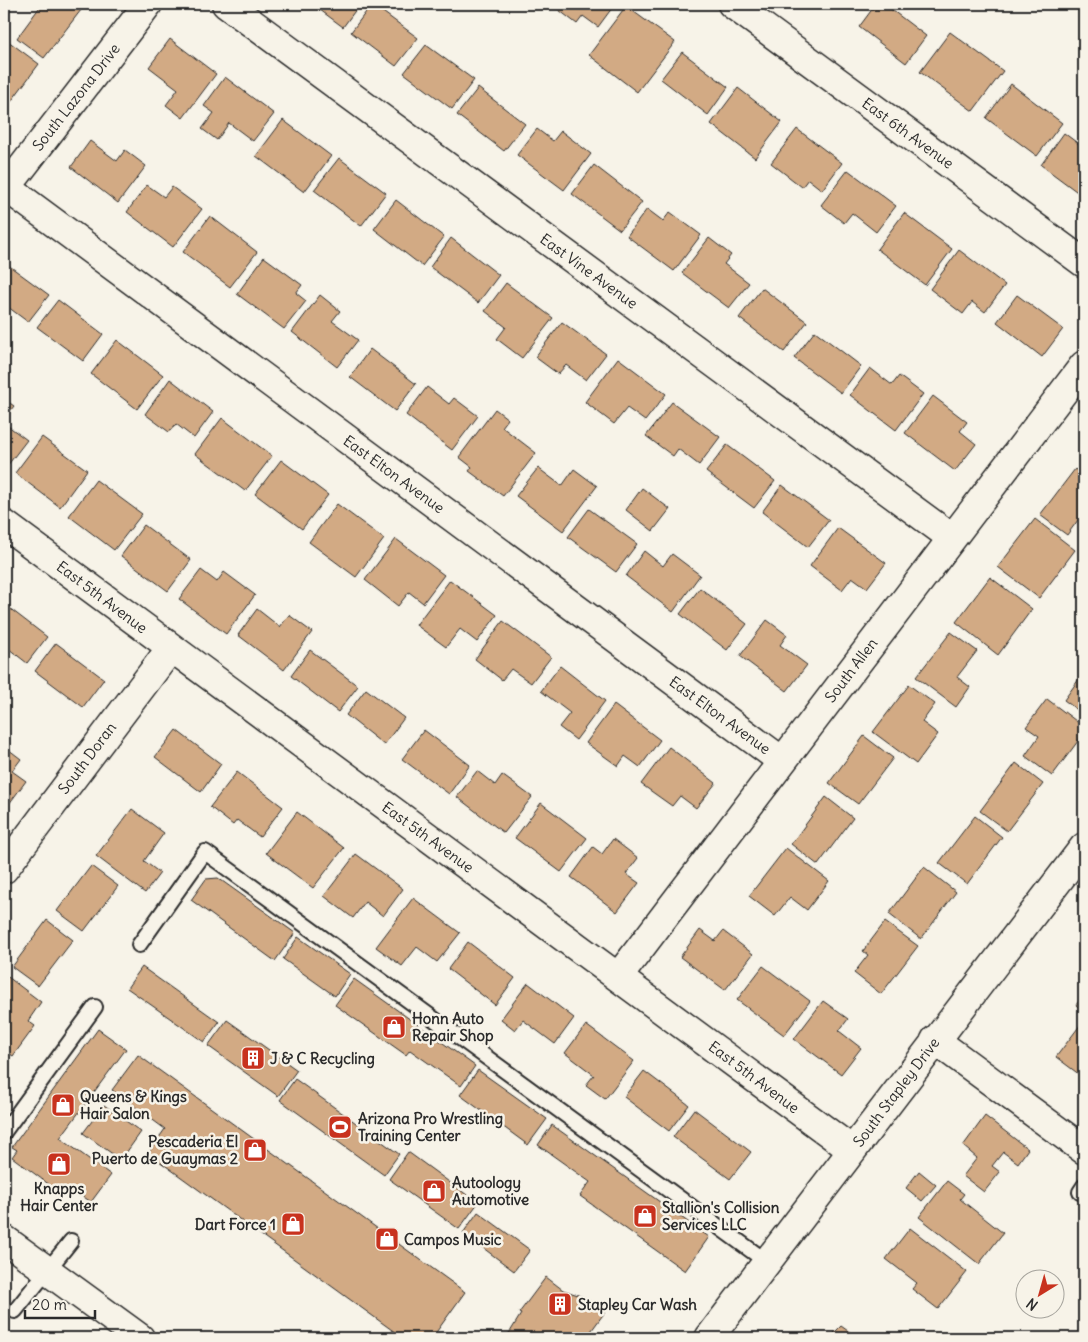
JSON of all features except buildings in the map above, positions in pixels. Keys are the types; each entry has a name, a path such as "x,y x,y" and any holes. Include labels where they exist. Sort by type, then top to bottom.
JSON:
{"street":[{"name":"South Lazona Drive","path":"5,189 148,4"},
{"name":"East Vine Avenue","path":"226,4 952,538"},
{"name":"East 6th Avenue","path":"732,4 1084,263"},
{"name":"East Elton Avenue","path":"5,189 782,761"},
{"name":"South Allen","path":"619,976 1084,365"},
{"name":"East 5th Avenue","path":"4,524 619,976 852,1150"},
{"name":"South Doran","path":"4,868 171,648"},
{"name":"South Stapley Drive","path":"709,1338 935,1040 1081,857"},
{"path":"935,1040 1084,1150"},
{"path":"4,1239 140,1338"}],"lane":[{"path":"138,945 205,852 767,1262"},
{"path":"4,1132 94,1007"},
{"path":"15,1311 71,1241"}],"place":[{"name":"Honn Auto Repair Shop","path":"394,1027"},
{"name":"J & C Recycling","path":"253,1058"},
{"name":"Queens & Kings Hair Salon","path":"63,1105"},
{"name":"Arizona Pro Wrestling Training Center","path":"340,1127"},
{"name":"Pescaderia El Puerto de Guaymas 2","path":"255,1150"},
{"name":"Knapps Hair Center","path":"59,1164"},
{"name":"Autoology Automotive","path":"434,1191"},
{"name":"Stallion's Collision Services LLC","path":"645,1216"},
{"name":"Dart Force 1","path":"293,1224"},
{"name":"Campos Music","path":"387,1239"},
{"name":"Stapley Car Wash","path":"560,1304"}]}
